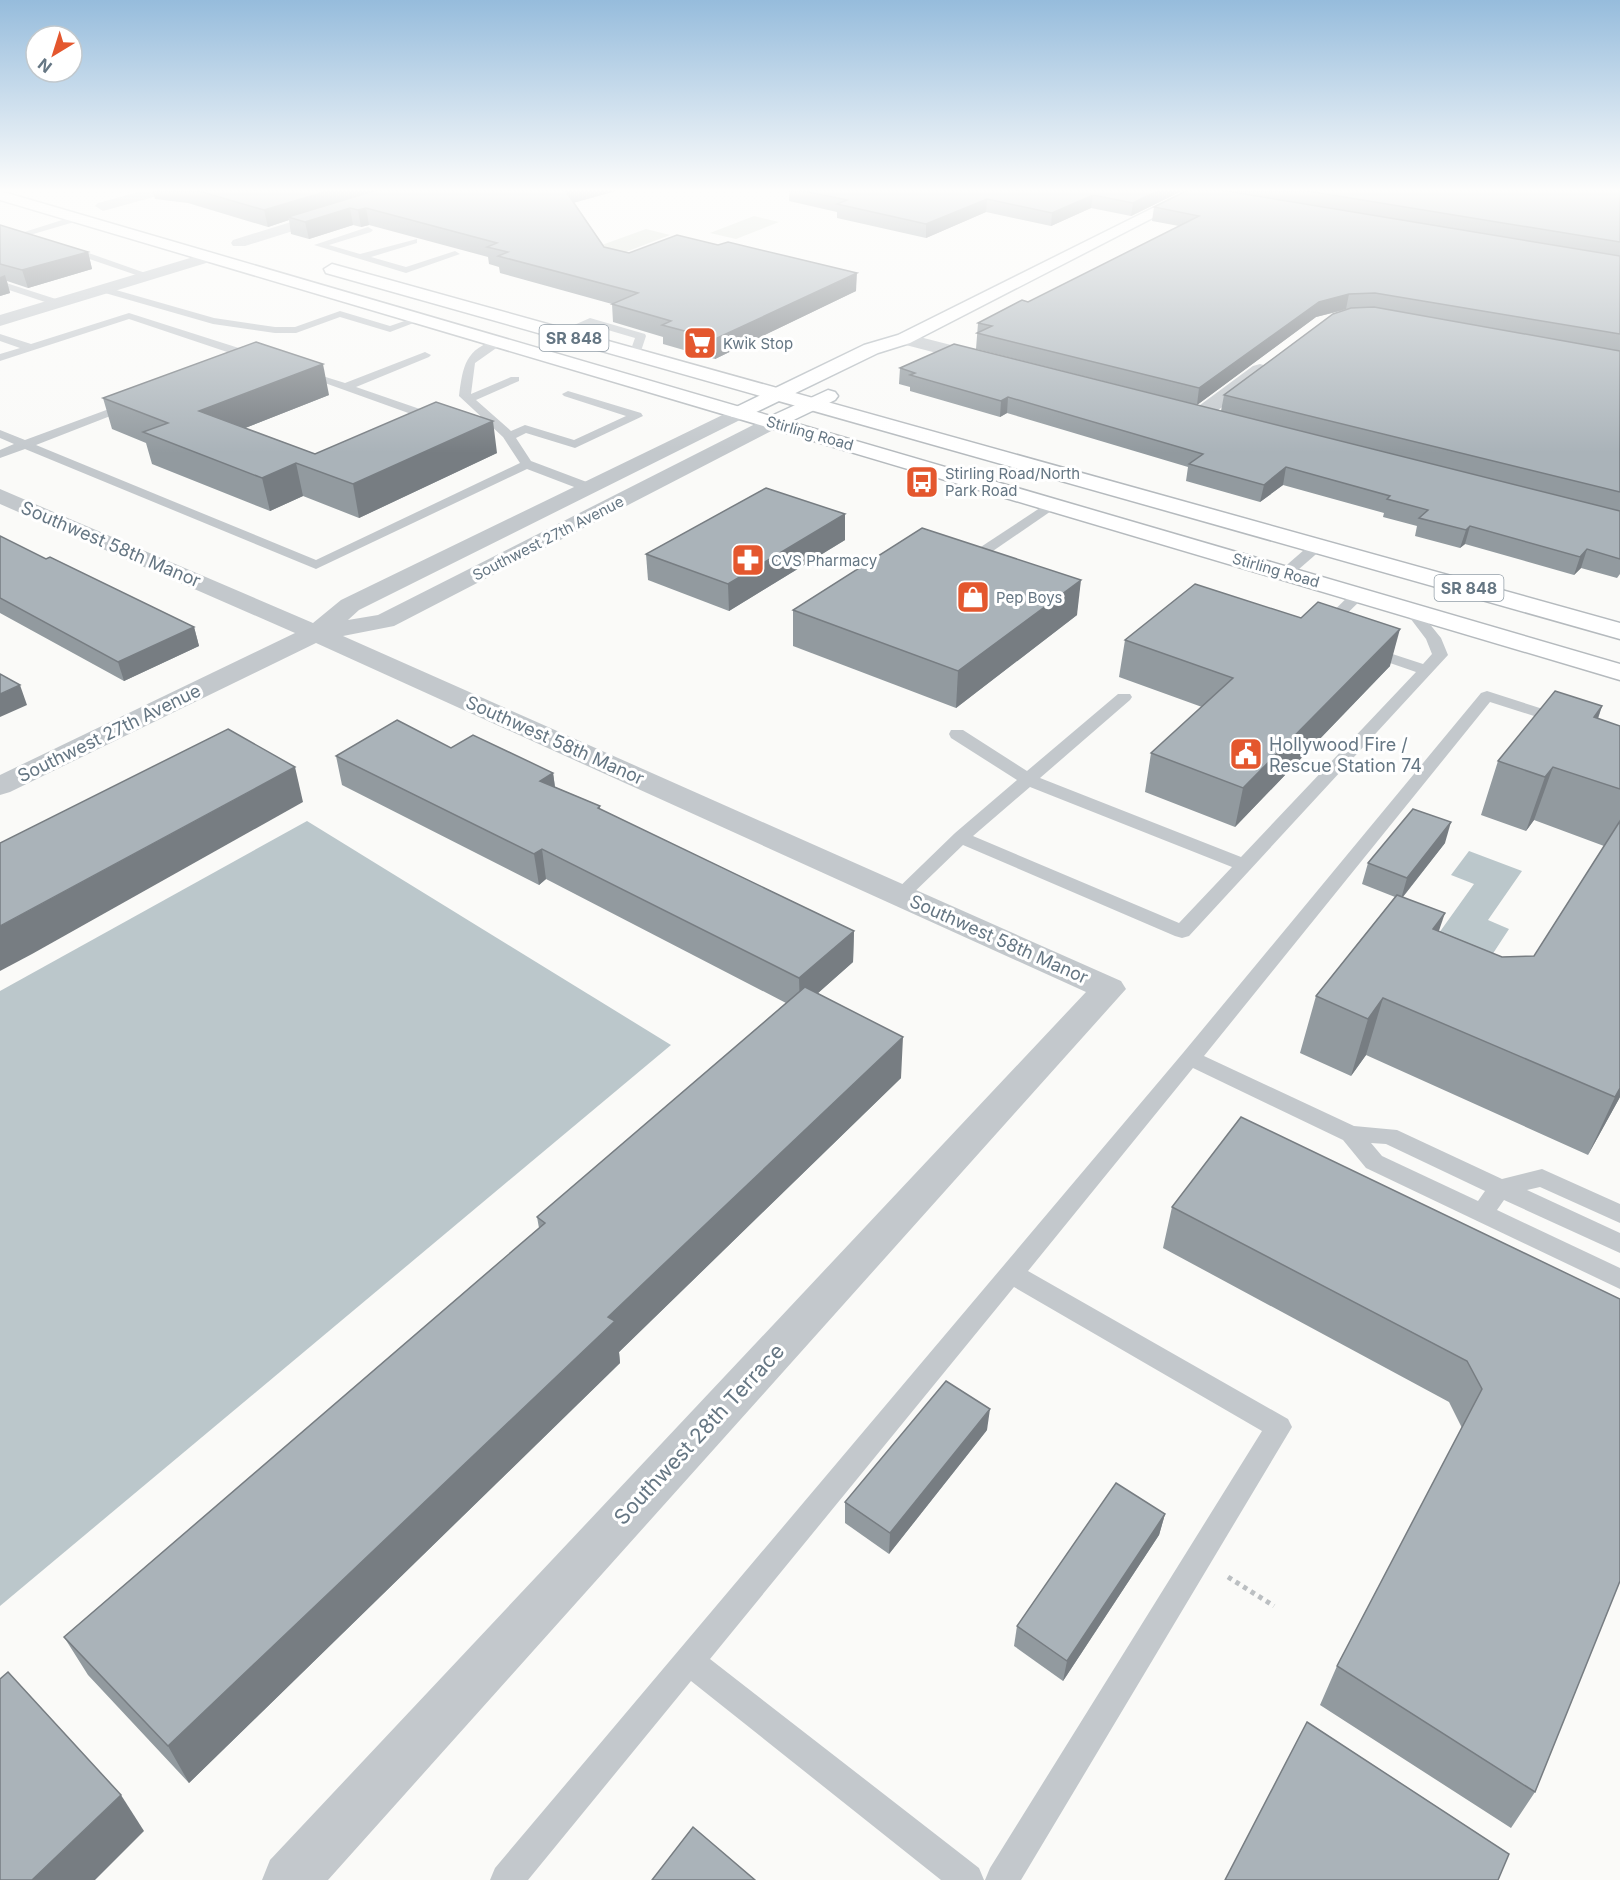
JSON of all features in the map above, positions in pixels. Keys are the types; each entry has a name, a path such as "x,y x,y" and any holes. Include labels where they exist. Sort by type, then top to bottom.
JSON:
{"main road":[{"name":"Stirling Road","path":"280,278 1620,672"},
{"name":"Stirling Road","path":"362,278 1620,631"},
{"path":"739,413 871,349 904,339 1026,278"},
{"path":"891,362 901,357 904,339"},
{"path":"774,422 842,388"}],"street":[{"path":"0,321 137,278"},
{"path":"904,339 1006,365"},
{"path":"1199,415 1275,358"},
{"path":"1176,409 1222,421"},
{"name":"Southwest 27th Avenue","path":"0,786 316,633 350,605 739,413"},
{"name":"Southwest 27th Avenue","path":"316,633 386,621 774,422"},
{"name":"Southwest 58th Manor","path":"0,496 316,633 1109,989"},
{"path":"514,555 505,547 507,536 517,522"},
{"name":"Southwest 28th Terrace","path":"290,1880 1109,989"}],"lane":[{"path":"0,284 58,303"},
{"path":"102,289 213,321 275,330 296,330 340,314 390,329 419,319"},
{"path":"0,357 129,316 263,359 235,365"},
{"path":"559,334 590,321 641,336 635,356"},
{"path":"0,337 30,348"},
{"path":"498,342 475,355 467,366 465,396 511,441 527,464 587,487"},
{"path":"345,387 425,355"},
{"path":"290,368 452,424"},
{"path":"469,399 515,379"},
{"path":"494,439 511,441 525,429 575,444 637,416 568,394"},
{"path":"0,454 147,399"},
{"path":"0,434 316,565 527,464"},
{"path":"969,561 1052,504"},
{"path":"1287,573 1317,546"},
{"path":"1359,594 1317,634 1426,670"},
{"path":"961,837 1182,932 1440,655 1433,638 1411,610"},
{"path":"507,1880 1190,1058 1487,696 1576,724"},
{"path":"900,895 961,837 1124,697"},
{"path":"957,734 1029,780 1244,865"},
{"path":"1190,1058 1351,1134 1389,1136 1620,1244"},
{"path":"1351,1134 1374,1162 1620,1279"},
{"path":"1483,1213 1499,1188 1542,1178 1620,1214"},
{"path":"1002,1880 1279,1427 1011,1273"},
{"path":"689,1660 968,1880"}],"path":[{"path":"1228,1578 1274,1606"}],"shaded area":[{"path":"307,821 671,1045 0,1606 0,991"},
{"path":"1469,851 1522,871 1488,920 1509,929 1492,955 1439,933 1474,884 1451,875"}],"building":[{"path":"580,278 847,278 715,339 662,325 671,321 612,304 638,293"},
{"path":"1076,278 1620,278 1620,334 1375,293 1349,294 1319,302 1199,388 977,333 992,326 978,323 1022,300 1028,302"},
{"path":"1374,307 1620,351 1620,492 1224,395 1333,314 1351,308"},
{"path":"256,342 323,364 199,411 315,454 436,402 493,421 353,484 296,463 262,478 143,432 168,423 103,398"},
{"path":"954,344 1620,511 1620,559 1587,549 1580,557 1470,526 1466,530 1419,518 1428,510 1387,499 1390,496 1286,467 1264,485 1189,464 1203,454 1008,397 1001,401 910,375 915,373 900,368"},
{"path":"766,488 845,514 728,584 646,554"},
{"path":"922,528 1081,580 958,671 793,610"},
{"path":"0,536 46,559 50,557 194,627 118,662 0,598"},
{"name":"Hollywood Fire / Rescue Station 74","path":"1195,584 1301,618 1318,602 1400,629 1243,788 1151,753 1233,678 1125,640"},
{"path":"0,674 20,685 0,694"},
{"path":"1555,691 1602,706 1594,717 1620,726 1620,789 1553,767 1545,777 1498,761"},
{"path":"397,720 451,748 473,735 553,773 540,781 600,806 598,808 854,931 799,978 542,849 534,854 336,756"},
{"path":"228,729 295,767 0,926 0,843"},
{"path":"1413,809 1451,822 1407,878 1368,863"},
{"path":"1620,821 1620,1088 1615,1097 1383,998 1368,1019 1316,996 1397,895 1445,913 1433,929 1502,957 1534,956"},
{"path":"805,987 903,1037 608,1317 615,1321 168,1746 64,1637 545,1223 537,1217"},
{"path":"1241,1117 1620,1299 1620,1581 1535,1792 1337,1666 1482,1389 1467,1361 1172,1207"},
{"path":"946,1381 990,1409 890,1533 845,1502"},
{"path":"1116,1483 1165,1514 1067,1661 1017,1626"},
{"path":"8,1672 121,1795 32,1880 0,1880 0,1679"},
{"path":"1307,1722 1509,1854 1498,1880 1225,1880"},
{"path":"693,1827 755,1880 652,1880"}],"place":[{"name":"Kwik Stop","path":"700,343"},
{"name":"Stirling Road/North Park Road","path":"922,482"},
{"name":"CVS Pharmacy","path":"748,560"},
{"name":"Pep Boys","path":"973,597"},
{"name":"Hollywood Fire / Rescue Station 74","path":"1246,754"}]}
